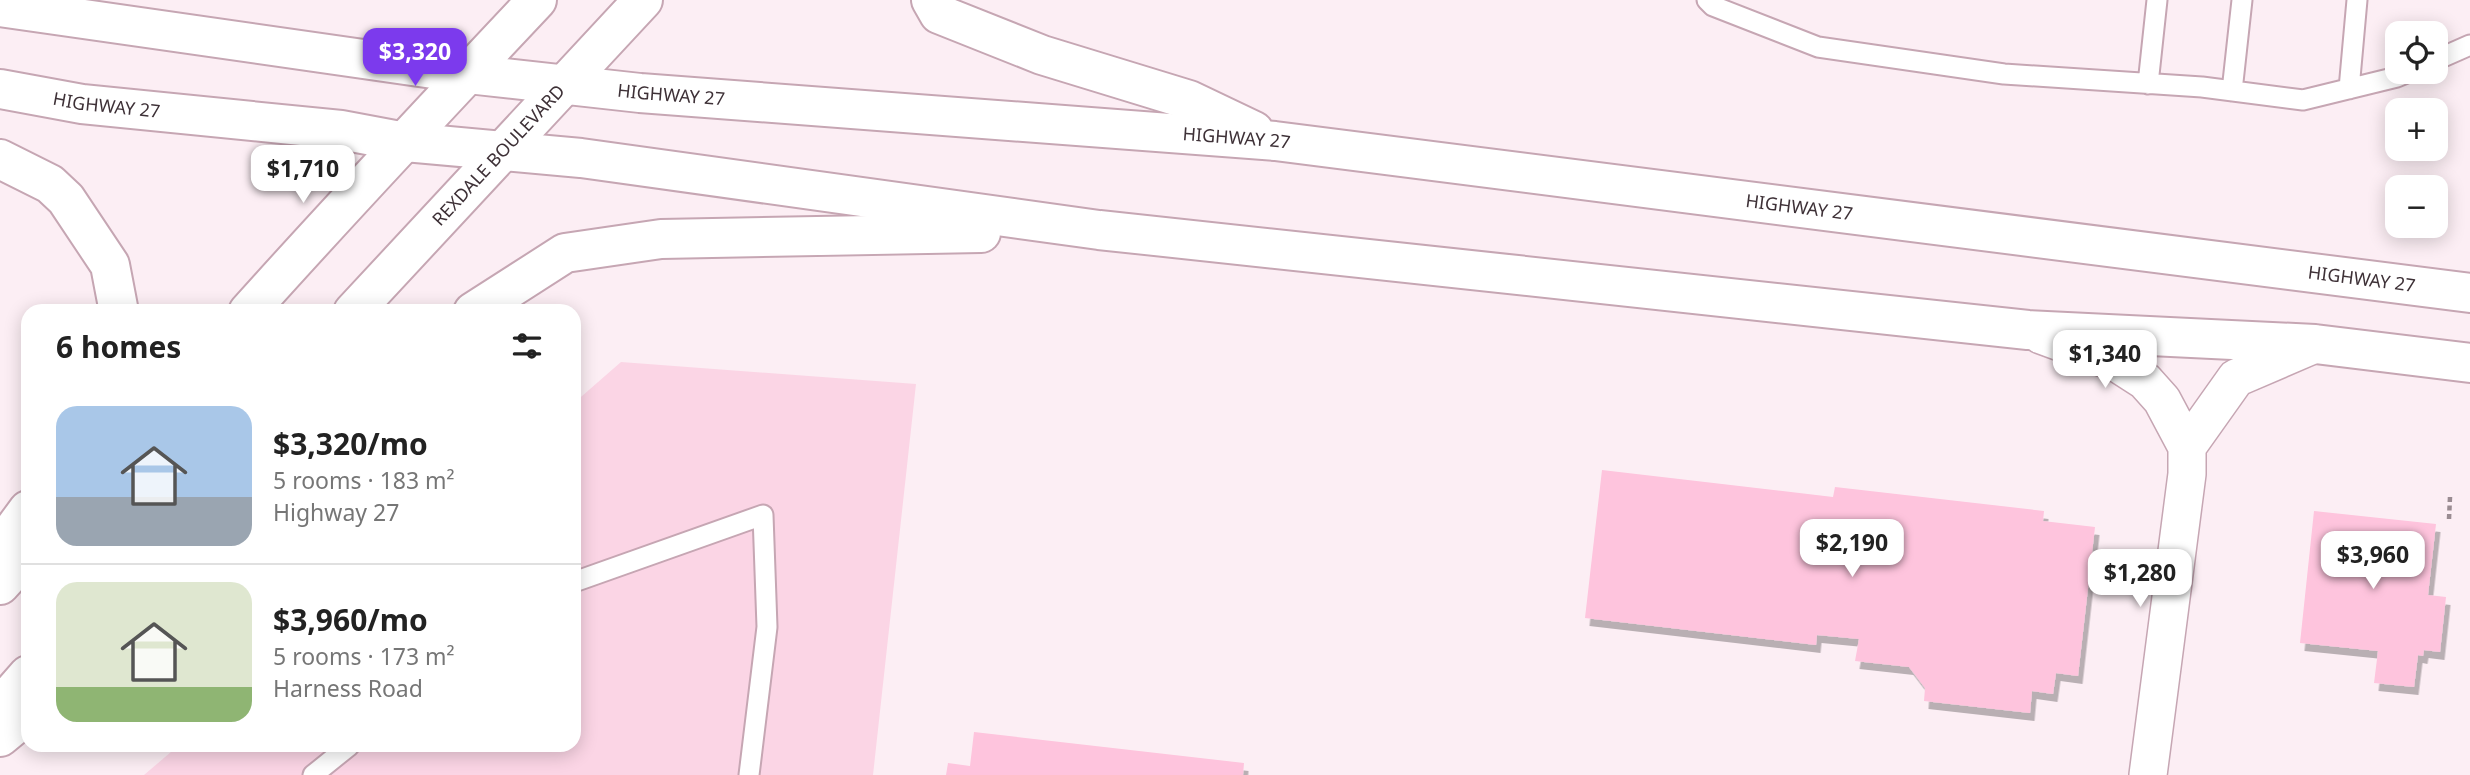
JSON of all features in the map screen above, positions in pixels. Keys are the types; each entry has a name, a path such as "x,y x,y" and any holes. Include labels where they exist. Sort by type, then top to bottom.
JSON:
{"main road":[{"path":"254,304 362,185 537,0"},
{"name":"REXDALE BOULEVARD","path":"360,304 643,0"},
{"path":"931,0 939,14 1042,55 1189,100 1275,141"},
{"name":"HIGHWAY 27","path":"0,7 468,74 640,93 1275,141 2470,293"},
{"name":"HIGHWAY 27","path":"0,89 82,104 341,131 405,142 595,160 1099,230 2028,330 2315,344 2470,363"},
{"path":"0,159 50,184 66,199 110,265 117,304"},
{"path":"485,304 565,253 661,239 1099,230"},
{"path":"0,561 21,520"},
{"path":"0,585 21,562"},
{"path":"0,707 21,683"},
{"path":"0,737 21,720"}],"street":[{"path":"2028,330 2117,363 2145,381 2162,400 2188,447 2187,474 2148,775"},
{"path":"2188,447 2236,377 2315,344"}],"lane":[{"path":"1707,0 1713,6 1818,47 2004,74 2232,91 2303,100 2385,79"},
{"path":"2148,84 2157,0"},
{"path":"2232,91 2242,0"},
{"path":"2349,89 2357,0"},
{"path":"2448,55 2470,45"},
{"path":"581,580 763,515 767,627 749,775"},
{"path":"313,775 342,752"}],"path":[{"path":"2449,519 2450,497"}],"shaded area":[{"path":"621,362 916,384 873,775 144,775 171,752 581,752 581,397"}],"building":[{"path":"1602,470 1833,497 1835,487 2044,511 2043,521 2095,527 2078,676 2056,673 2053,694 2032,691 2030,713 1924,701 1925,688 1909,667 1855,661 1859,639 1817,635 1816,645 1585,618"},
{"path":"2314,511 2436,524 2428,595 2446,597 2440,652 2424,650 2423,656 2418,655 2414,687 2374,683 2378,651 2300,643"},
{"path":"974,732 1244,763 1243,775 946,775 948,763 970,766"}]}
